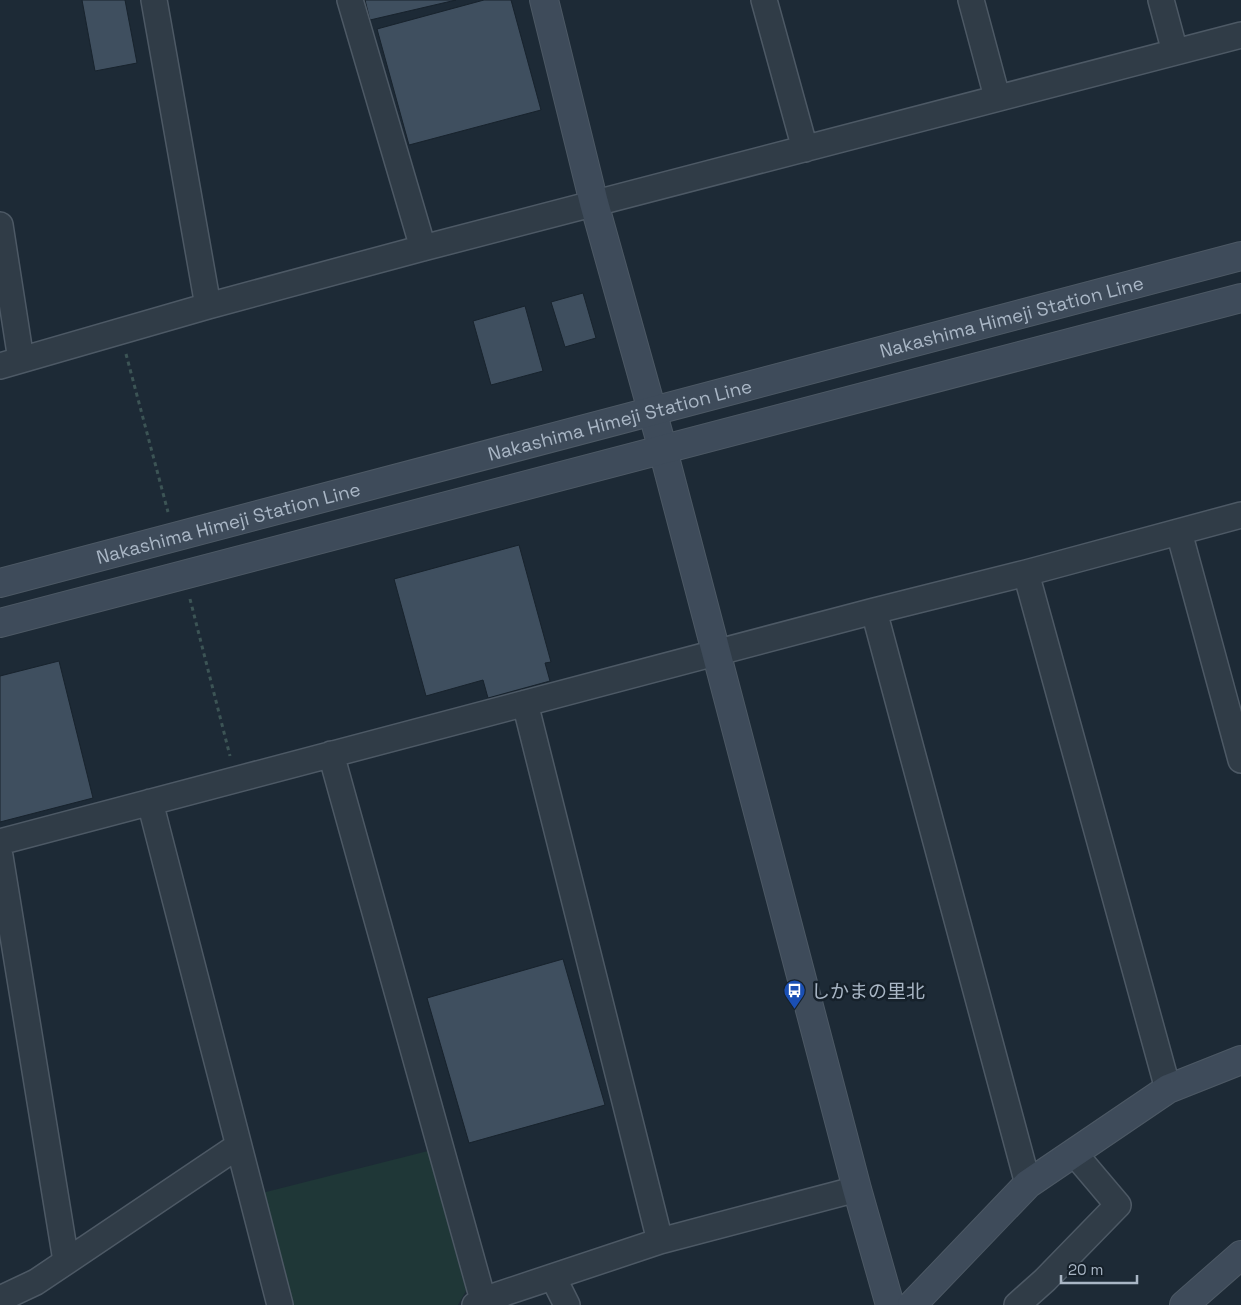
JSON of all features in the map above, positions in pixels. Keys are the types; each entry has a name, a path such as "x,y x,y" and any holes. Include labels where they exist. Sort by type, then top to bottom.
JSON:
{"main road":[{"path":"544,0 594,203 663,450 857,1189 890,1305"},
{"name":"Nakashima Himeji Station Line","path":"0,583 1241,256"},
{"name":"Nakashima Himeji Station Line","path":"0,623 1241,298"},
{"path":"912,1305 1028,1184 1168,1089 1241,1060"},
{"path":"1184,1305 1241,1255"}],"street":[{"path":"154,0 208,306"},
{"path":"350,0 422,248"},
{"path":"764,0 805,149"},
{"path":"971,0 997,97"},
{"path":"1161,0 1175,52"},
{"path":"0,225 10,363 208,306 422,248 1241,35"},
{"path":"0,842 1241,515"},
{"path":"1178,532 1241,760"},
{"path":"1026,573 1168,1089"},
{"path":"874,611 1028,1184"},
{"path":"525,703 660,1241"},
{"path":"331,754 479,1303 660,1241 857,1189"},
{"path":"150,802 280,1305"},
{"path":"0,856 66,1261"},
{"path":"0,1299 36,1282 238,1146"},
{"path":"1017,1305 1045,1280 1118,1205 1074,1153"},
{"path":"553,1277 567,1305"}],"path":[{"path":"120,332 175,537"},
{"path":"184,575 236,779"}],"green space":[{"path":"428,1151 466,1291 458,1305 292,1305 262,1193"}],"building":[{"path":"82,0 125,0 137,63 95,71"},
{"path":"365,0 456,0 370,20"},
{"path":"484,0 511,0 541,110 409,145 377,29"},
{"path":"583,293 596,338 565,347 551,302"},
{"path":"525,306 543,371 491,385 473,321"},
{"path":"519,545 551,662 545,663 550,681 488,698 483,680 426,696 394,579"},
{"path":"59,661 93,798 0,822 0,676"},
{"path":"563,959 605,1105 469,1143 427,998"}],"place":[{"name":"しかまの里北","path":"795,1010"}]}
